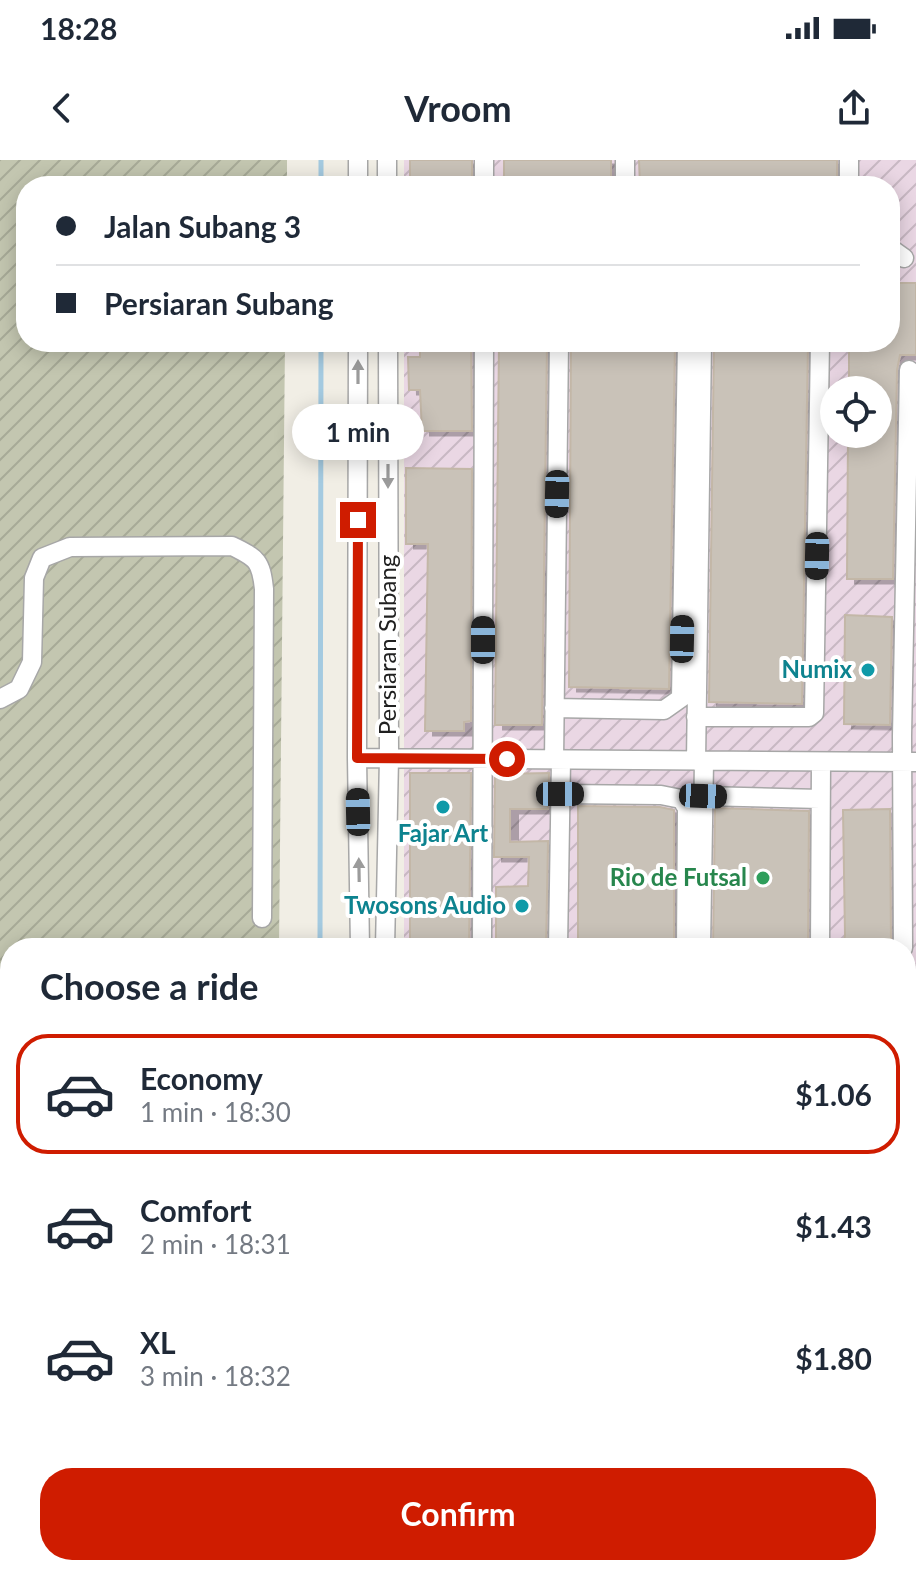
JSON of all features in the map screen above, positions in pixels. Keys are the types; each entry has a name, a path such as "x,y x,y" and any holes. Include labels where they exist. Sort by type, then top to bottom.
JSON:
{"street":[{"name":"Persiaran Subang","path":"358,352 360,938"},
{"name":"Persiaran Subang","path":"385,938 389,758 388,352"},
{"path":"482,938 484,352"},
{"path":"558,938 560,794 554,708 559,352"},
{"path":"554,708 664,710 681,698 687,352"},
{"path":"701,938 703,796 696,717 702,352"},
{"path":"696,717 809,717 814,713 820,352"},
{"path":"903,938 909,762 909,370"},
{"path":"0,699 19,689 32,662 34,578 42,558 70,547 232,546 254,556 262,570 264,589 262,918"},
{"path":"357,758 909,762"},
{"path":"820,938 821,762"},
{"path":"560,794 661,795 681,799 687,808 686,938"},
{"path":"703,796 820,799"}],"shaded area":[{"path":"0,160 287,160 287,176 16,176 16,352 285,352 279,938 0,938"},
{"path":"404,160 916,160 916,938 404,938 404,352 900,352 900,176 404,176"}],"building":[{"path":"410,160 472,160 472,176 410,176"},
{"path":"504,160 611,160 611,176 504,176"},
{"path":"639,160 837,160 837,176 640,176"},
{"path":"900,283 916,283 916,355 900,355 897,370 893,579 847,579 848,448 892,448 892,376 849,376 849,352 900,352"},
{"path":"420,352 471,352 472,431 422,431 420,390 409,390 408,357 420,357"},
{"path":"499,352 547,352 542,725 495,725"},
{"path":"571,352 675,352 669,689 569,687"},
{"path":"714,352 808,352 802,704 709,702"},
{"path":"406,468 472,469 471,721 464,722 464,731 425,731 428,544 406,544"},
{"name":"Numix","path":"845,615 892,617 890,725 844,724"},
{"path":"410,773 471,773 469,938 410,938"},
{"path":"549,773 548,809 510,809 510,842 548,841 546,938 496,938 496,887 528,886 529,857 494,857 495,774"},
{"path":"578,806 660,807 674,810 674,938 578,938"},
{"name":"Rio de Futsal","path":"715,808 809,811 808,938 713,938"},
{"path":"890,809 891,938 845,938 843,810"}],"waterway":[{"path":"321,160 321,176"},
{"path":"320,938 321,352"}],"place":[{"name":"Numix","path":"868,670"},
{"name":"Fajar Art","path":"443,807"},
{"name":"Rio de Futsal","path":"763,878"},
{"name":"Twosons Audio","path":"522,906"}],"route":[{"path":"358,520 357,758 507,759"}]}
